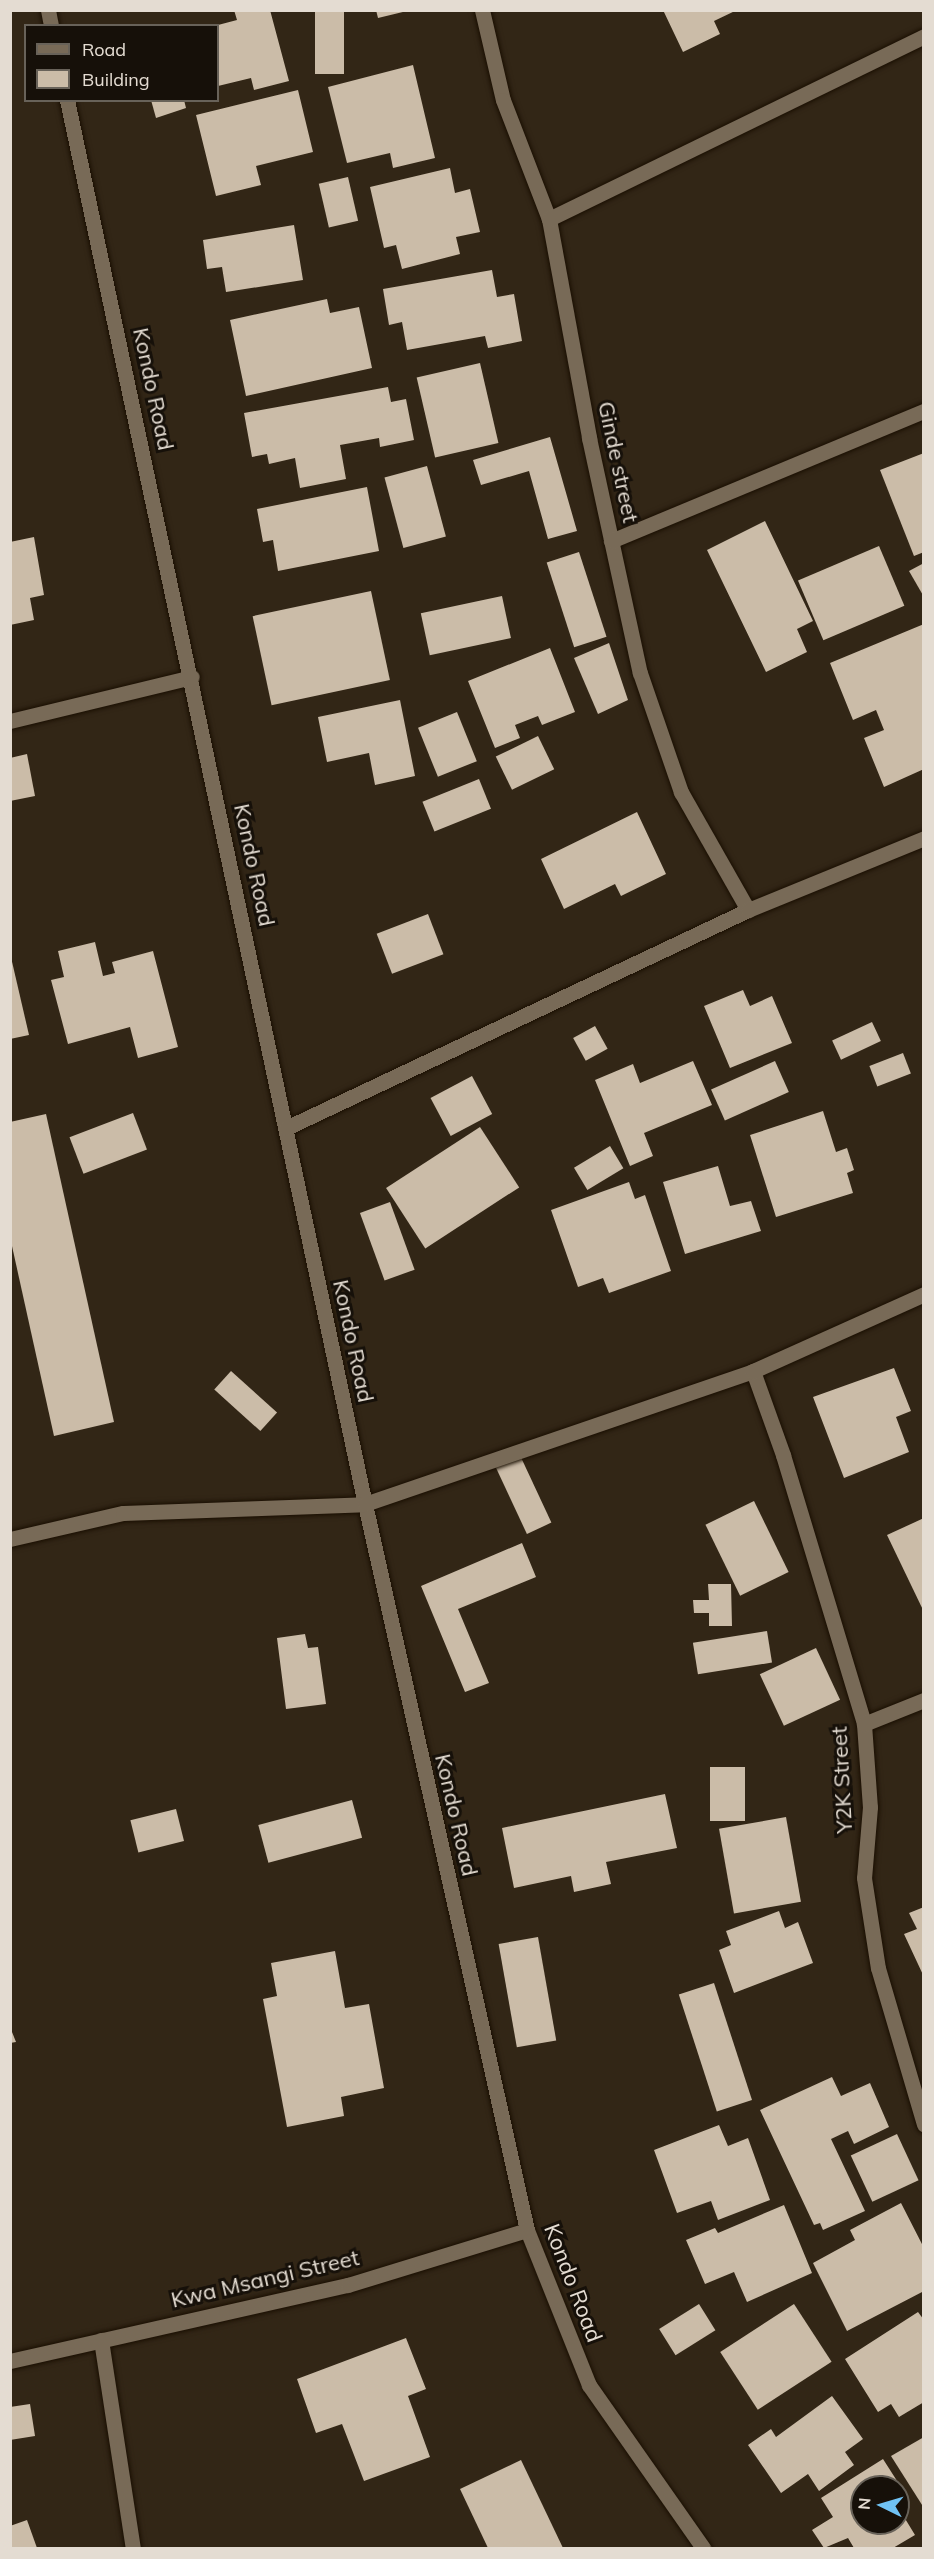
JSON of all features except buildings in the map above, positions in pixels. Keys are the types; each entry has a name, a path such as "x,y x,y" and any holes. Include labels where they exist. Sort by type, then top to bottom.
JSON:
{"street":[{"name":"Ginde street","path":"482,10 503,100 549,219 611,541 640,673 681,792 748,910"},
{"path":"549,219 924,36"},
{"name":"Kondo Road","path":"67,102 192,677 365,1504 527,2230 589,2385 703,2548"},
{"path":"611,541 924,411"},
{"path":"10,721 192,677"},
{"path":"286,1128 748,910 924,838"},
{"path":"10,1539 123,1513 365,1504 753,1371 924,1294"},
{"name":"Y2K Street","path":"753,1371 783,1455 864,1724 870,1807 864,1878 878,1968 920,2101 924,2124"},
{"path":"864,1724 924,1700"},
{"name":"Kwa Msangi Street","path":"10,2361 348,2285 527,2230"},
{"path":"101,2340 133,2548"}]}
